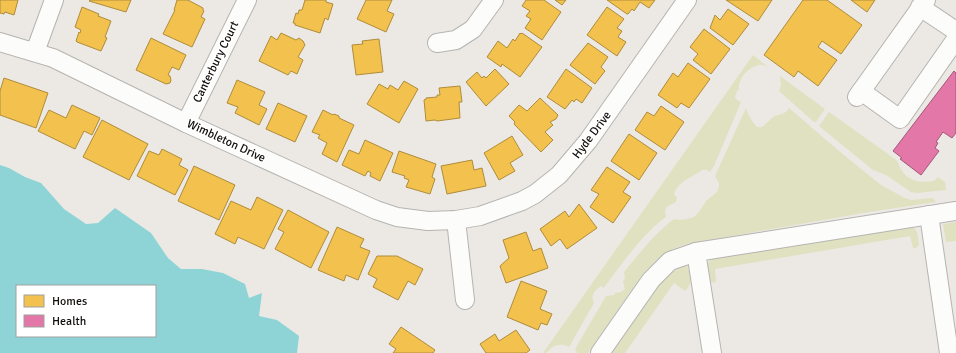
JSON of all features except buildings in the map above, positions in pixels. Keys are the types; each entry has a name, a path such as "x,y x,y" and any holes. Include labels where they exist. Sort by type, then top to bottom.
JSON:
{"street":[{"path":"35,52 54,0"},
{"name":"Canterbury Court","path":"186,123 247,0"},
{"path":"437,43 456,40 473,29 494,0"},
{"name":"Hyde Drive","path":"456,220 480,216 522,201 535,194 559,175 588,141 687,0"},
{"path":"956,31 923,4 859,94 900,119 956,39"},
{"name":"Wimbleton Drive","path":"0,42 53,58 186,123 376,210 397,216 428,221 456,220"},
{"path":"600,353 651,280 670,262 696,252 956,211"},
{"path":"929,215 949,353"},
{"path":"456,220 465,300"},
{"path":"696,252 712,353"}],"green space":[{"path":"753,55 769,68 761,65 755,66 742,77 735,97 741,102 714,166 710,172 707,170 702,170 678,186 674,195 677,197 676,202 668,206 665,210 666,217 640,241 603,289 601,286 594,293 594,303 569,347 559,345 551,348 546,353 543,353"},
{"path":"780,76 825,109 816,122 814,122 779,91 781,85"},
{"path":"746,108 755,125 757,127 762,127 772,118 786,112 789,108 881,185 911,200 933,198 936,202 869,212 684,245 664,254 643,274 588,353 577,353 575,349 606,296 614,295 615,293 621,292 625,289 623,282 625,278 624,272 647,244 674,219 679,220 694,217 706,201 717,192 719,183 715,176"},
{"path":"829,112 895,159 907,177 915,181 924,182 934,181 938,177 945,182 946,190 917,193 911,192 886,175 873,170 819,126"},
{"path":"956,222 956,241 946,242 943,224"},
{"path":"907,225 911,226 917,232 919,245 916,248 913,248 910,236 715,269 716,281 714,283 710,280 708,263 712,259"},
{"path":"684,266 687,266 688,268 690,278 688,288 685,291 674,283 625,353 612,353 659,284 669,274"}],"water":[{"path":"0,165 41,183 64,209 86,224 98,223 115,208 151,233 168,258 181,269 202,269 223,273 245,284 249,298 262,293 259,316 277,320 299,336 297,353 0,353"}]}
